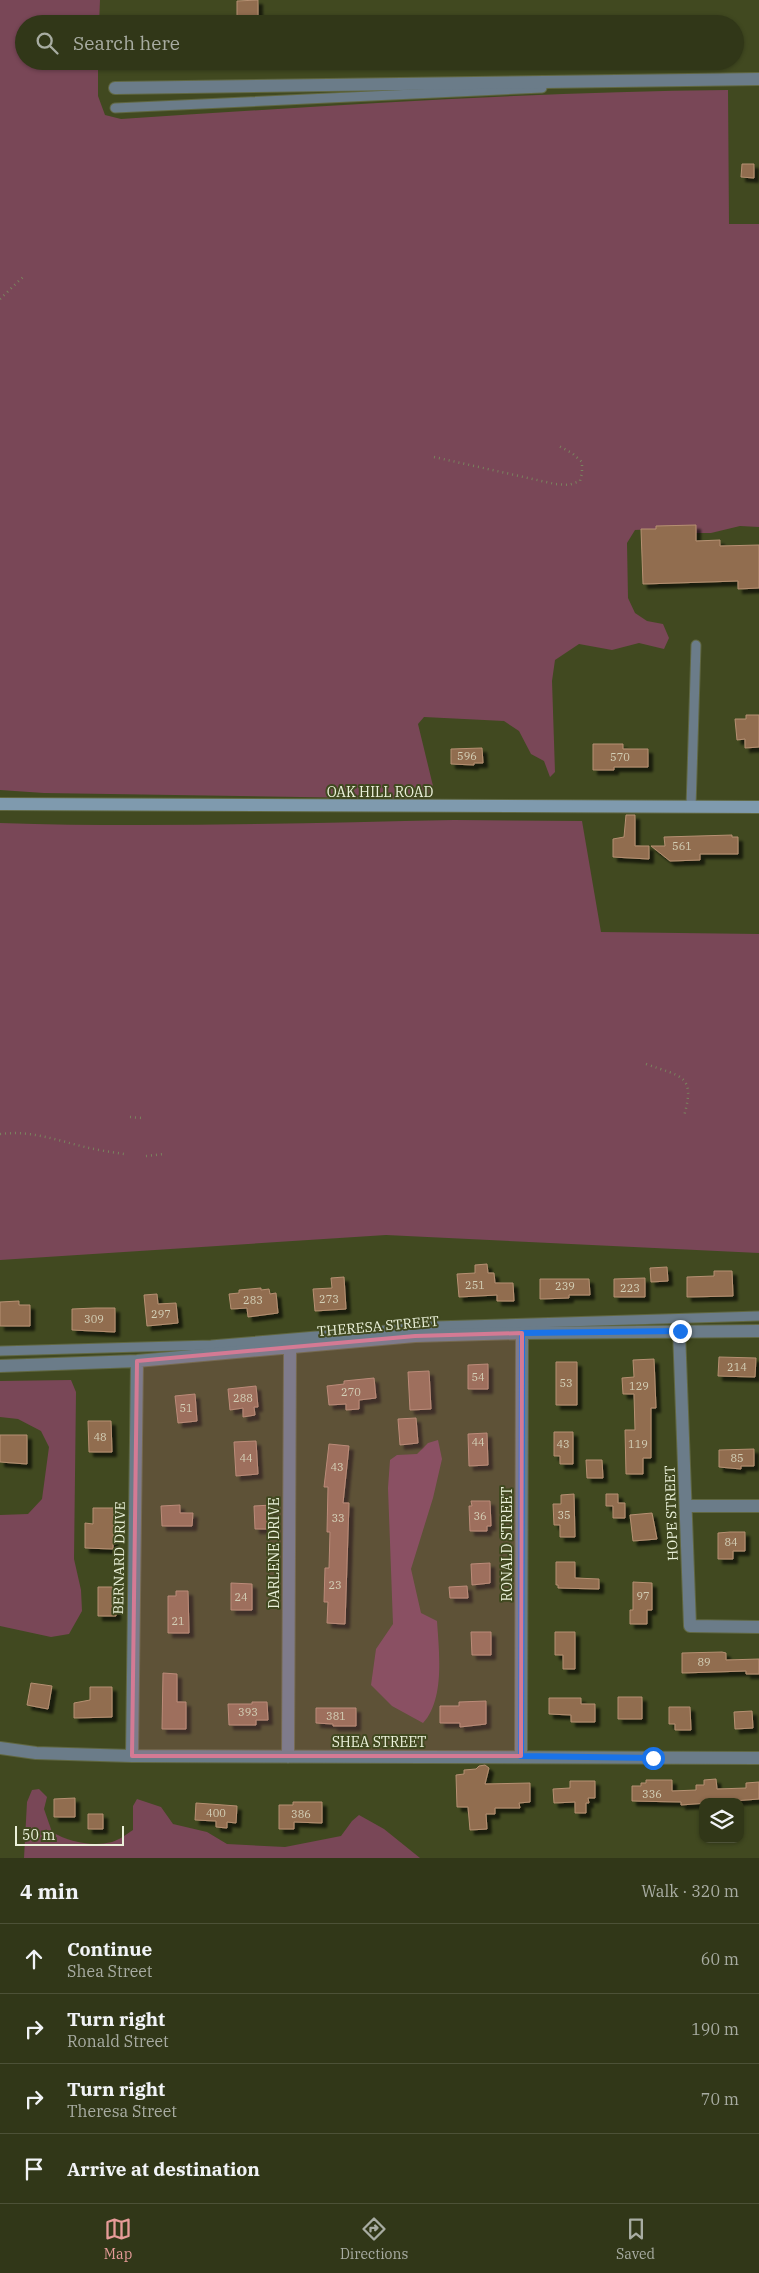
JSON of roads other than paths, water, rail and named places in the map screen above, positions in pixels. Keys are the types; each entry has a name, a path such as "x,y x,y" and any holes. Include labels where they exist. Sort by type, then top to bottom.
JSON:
{"street":[{"path":"115,88 759,80"},
{"name":"OAK HILL ROAD","path":"0,804 759,807"},
{"name":"HOPE STREET","path":"680,1331 690,1626 759,1627"},
{"name":"THERESA STREET","path":"0,1366 136,1361 290,1349 415,1336 759,1331"},
{"name":"RONALD STREET","path":"521,1756 522,1333"},
{"name":"DARLENE DRIVE","path":"288,1757 290,1349"},
{"name":"BERNARD DRIVE","path":"132,1756 136,1361"},
{"path":"687,1506 759,1506"},
{"name":"SHEA STREET","path":"0,1748 36,1753 132,1756 759,1758"}],"lane":[{"path":"115,108 704,80"},
{"path":"691,807 696,645"},
{"path":"0,1351 211,1344 435,1326 759,1316"}]}
